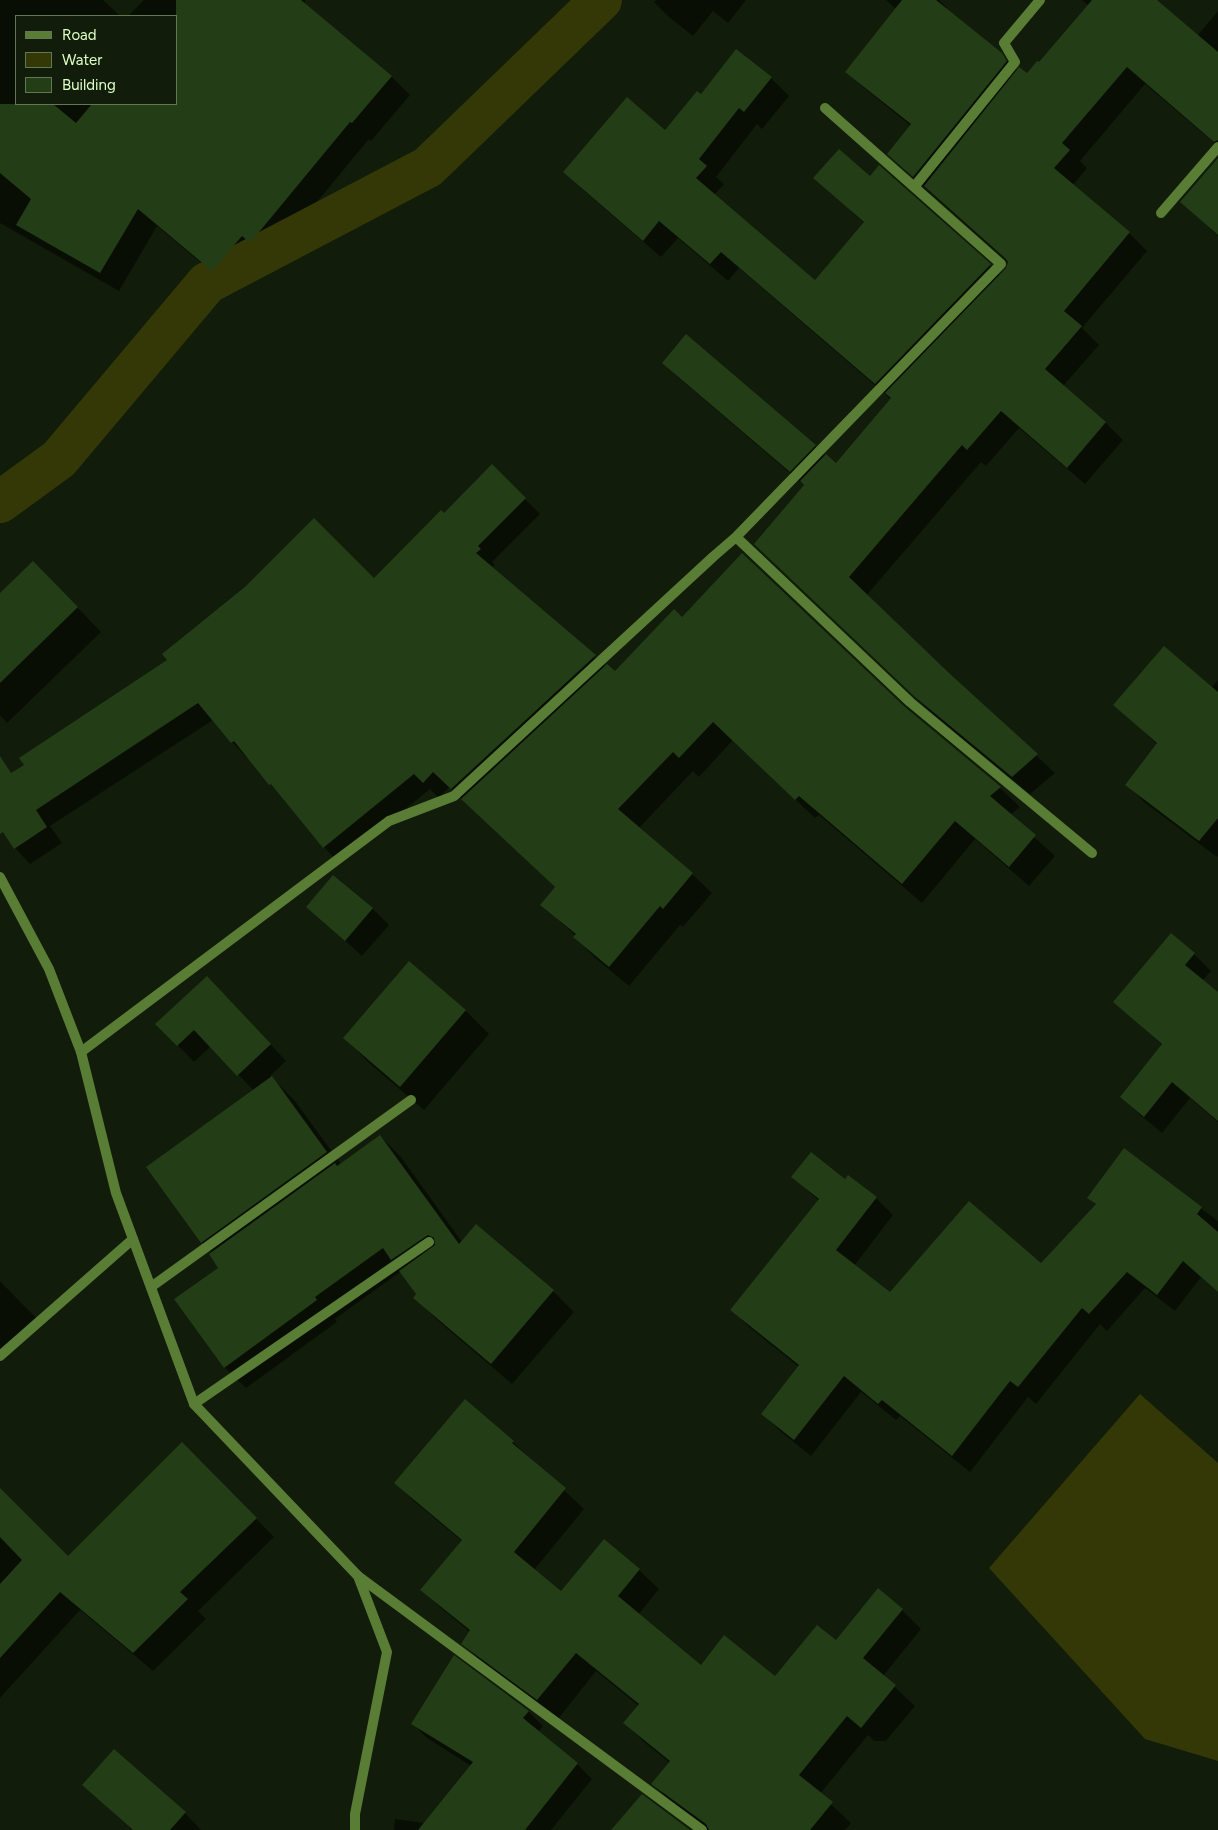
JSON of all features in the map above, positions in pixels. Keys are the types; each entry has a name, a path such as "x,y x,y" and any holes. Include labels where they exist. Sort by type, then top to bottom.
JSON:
{"street":[{"path":"914,187 1015,62 1004,43 1040,0"},
{"path":"81,1052 389,821 454,796 736,537 1001,264 825,108"},
{"path":"1161,213 1218,147"},
{"path":"736,537 910,702 1092,853"},
{"path":"0,877 49,969 81,1052 116,1193 194,1404 358,1576 702,1830"},
{"path":"150,1287 411,1100"},
{"path":"0,1356 133,1239"},
{"path":"194,1404 429,1242"},
{"path":"355,1830 355,1814 388,1652 358,1576"}],"water":[{"path":"1140,1394 1218,1463 1218,1761 1145,1739 989,1568"}],"building":[{"path":"176,0 301,0 392,76 352,123 350,122 250,243 242,236 212,271 138,209 100,273 16,225 31,199 0,173 0,104 54,105 76,123 91,105 178,105 178,15 176,15"},
{"path":"902,0 936,0 1002,53 1007,61 913,177 887,154 911,124 845,72"},
{"path":"1092,0 1157,0 1218,52 1218,140 1214,142 1127,67 1062,143 1070,150 1054,168 1130,232 1064,311 1082,326 1045,369 1106,422 1067,468 1001,411 967,450 962,445 849,577 949,673 1038,754 1012,777 915,697 754,544 804,485 800,481 826,454 836,463 891,398 885,393 1006,268 1008,262 1006,259 924,186 1019,67 1027,73 1037,61 1039,62"},
{"path":"736,49 772,77 744,112 739,108 699,159 707,166 696,178 815,280 864,222 813,178 839,149 870,176 879,165 991,264 875,384 721,252 710,264 659,221 643,241 563,172 627,97 665,130 697,91 701,94"},
{"path":"1218,158 1218,235 1180,202"},
{"path":"686,334 816,445 790,472 662,363"},
{"path":"492,464 526,498 478,546 481,549 476,553 596,655 451,789 433,772 423,783 414,774 323,848 234,741 231,743 198,703 36,810 47,827 14,849 3,832 0,834 0,756 11,773 24,765 19,758 167,660 162,654 246,586 314,518 374,578 441,510 444,513"},
{"path":"742,553 905,707 1001,787 990,796 1036,835 1009,867 955,821 902,884 799,796 795,800 713,722 679,758 673,752 618,809 693,873 663,909 660,906 609,967 573,937 576,934 540,905 555,887 461,799 607,664 615,671 674,609 682,617"},
{"path":"33,561 78,607 0,683 0,593"},
{"path":"1164,646 1218,692 1218,818 1199,841 1125,785 1157,743 1113,705"},
{"path":"333,875 373,908 345,941 306,907"},
{"path":"1171,933 1195,953 1185,965 1218,992 1218,1121 1172,1082 1144,1117 1120,1097 1162,1044 1113,1002"},
{"path":"409,961 466,1010 400,1087 343,1038"},
{"path":"207,976 271,1044 237,1076 194,1030 177,1046 155,1024"},
{"path":"272,1076 327,1152 201,1243 146,1167"},
{"path":"380,1135 459,1244 476,1224 554,1290 491,1364 413,1298 416,1294 399,1271 435,1245 434,1238 428,1235 391,1260 383,1248 315,1297 317,1300 224,1368 174,1299 218,1268 209,1254 335,1163 337,1166"},
{"path":"1124,1148 1202,1207 1197,1214 1218,1232 1218,1292 1183,1261 1157,1295 1127,1272 1089,1314 1082,1308 1018,1387 1010,1381 952,1456 882,1400 878,1404 844,1376 794,1440 761,1414 799,1365 730,1310 819,1199 791,1177 811,1152 845,1179 848,1175 877,1197 836,1250 890,1292 969,1201 1041,1263 1096,1204 1087,1198"},
{"path":"465,1399 514,1441 512,1443 566,1488 514,1552 561,1591 604,1539 640,1569 618,1596 701,1665 724,1635 775,1676 817,1625 836,1640 878,1588 903,1609 863,1658 896,1685 861,1728 847,1716 799,1775 833,1802 810,1830 709,1830 706,1824 651,1784 670,1761 623,1723 639,1704 576,1653 537,1700 461,1644 470,1630 420,1590 462,1540 394,1483"},
{"path":"182,1442 257,1518 180,1592 188,1599 133,1653 60,1592 0,1658 0,1584 22,1560 0,1537 0,1488 68,1556"},
{"path":"454,1655 529,1711 523,1718 578,1763 525,1830 418,1830 473,1762 411,1724"},
{"path":"114,1749 186,1812 170,1830 133,1830 82,1785"},
{"path":"642,1794 690,1830 611,1830"}],"waterway":[{"path":"0,502 59,459 207,283 428,167 601,0"}]}
